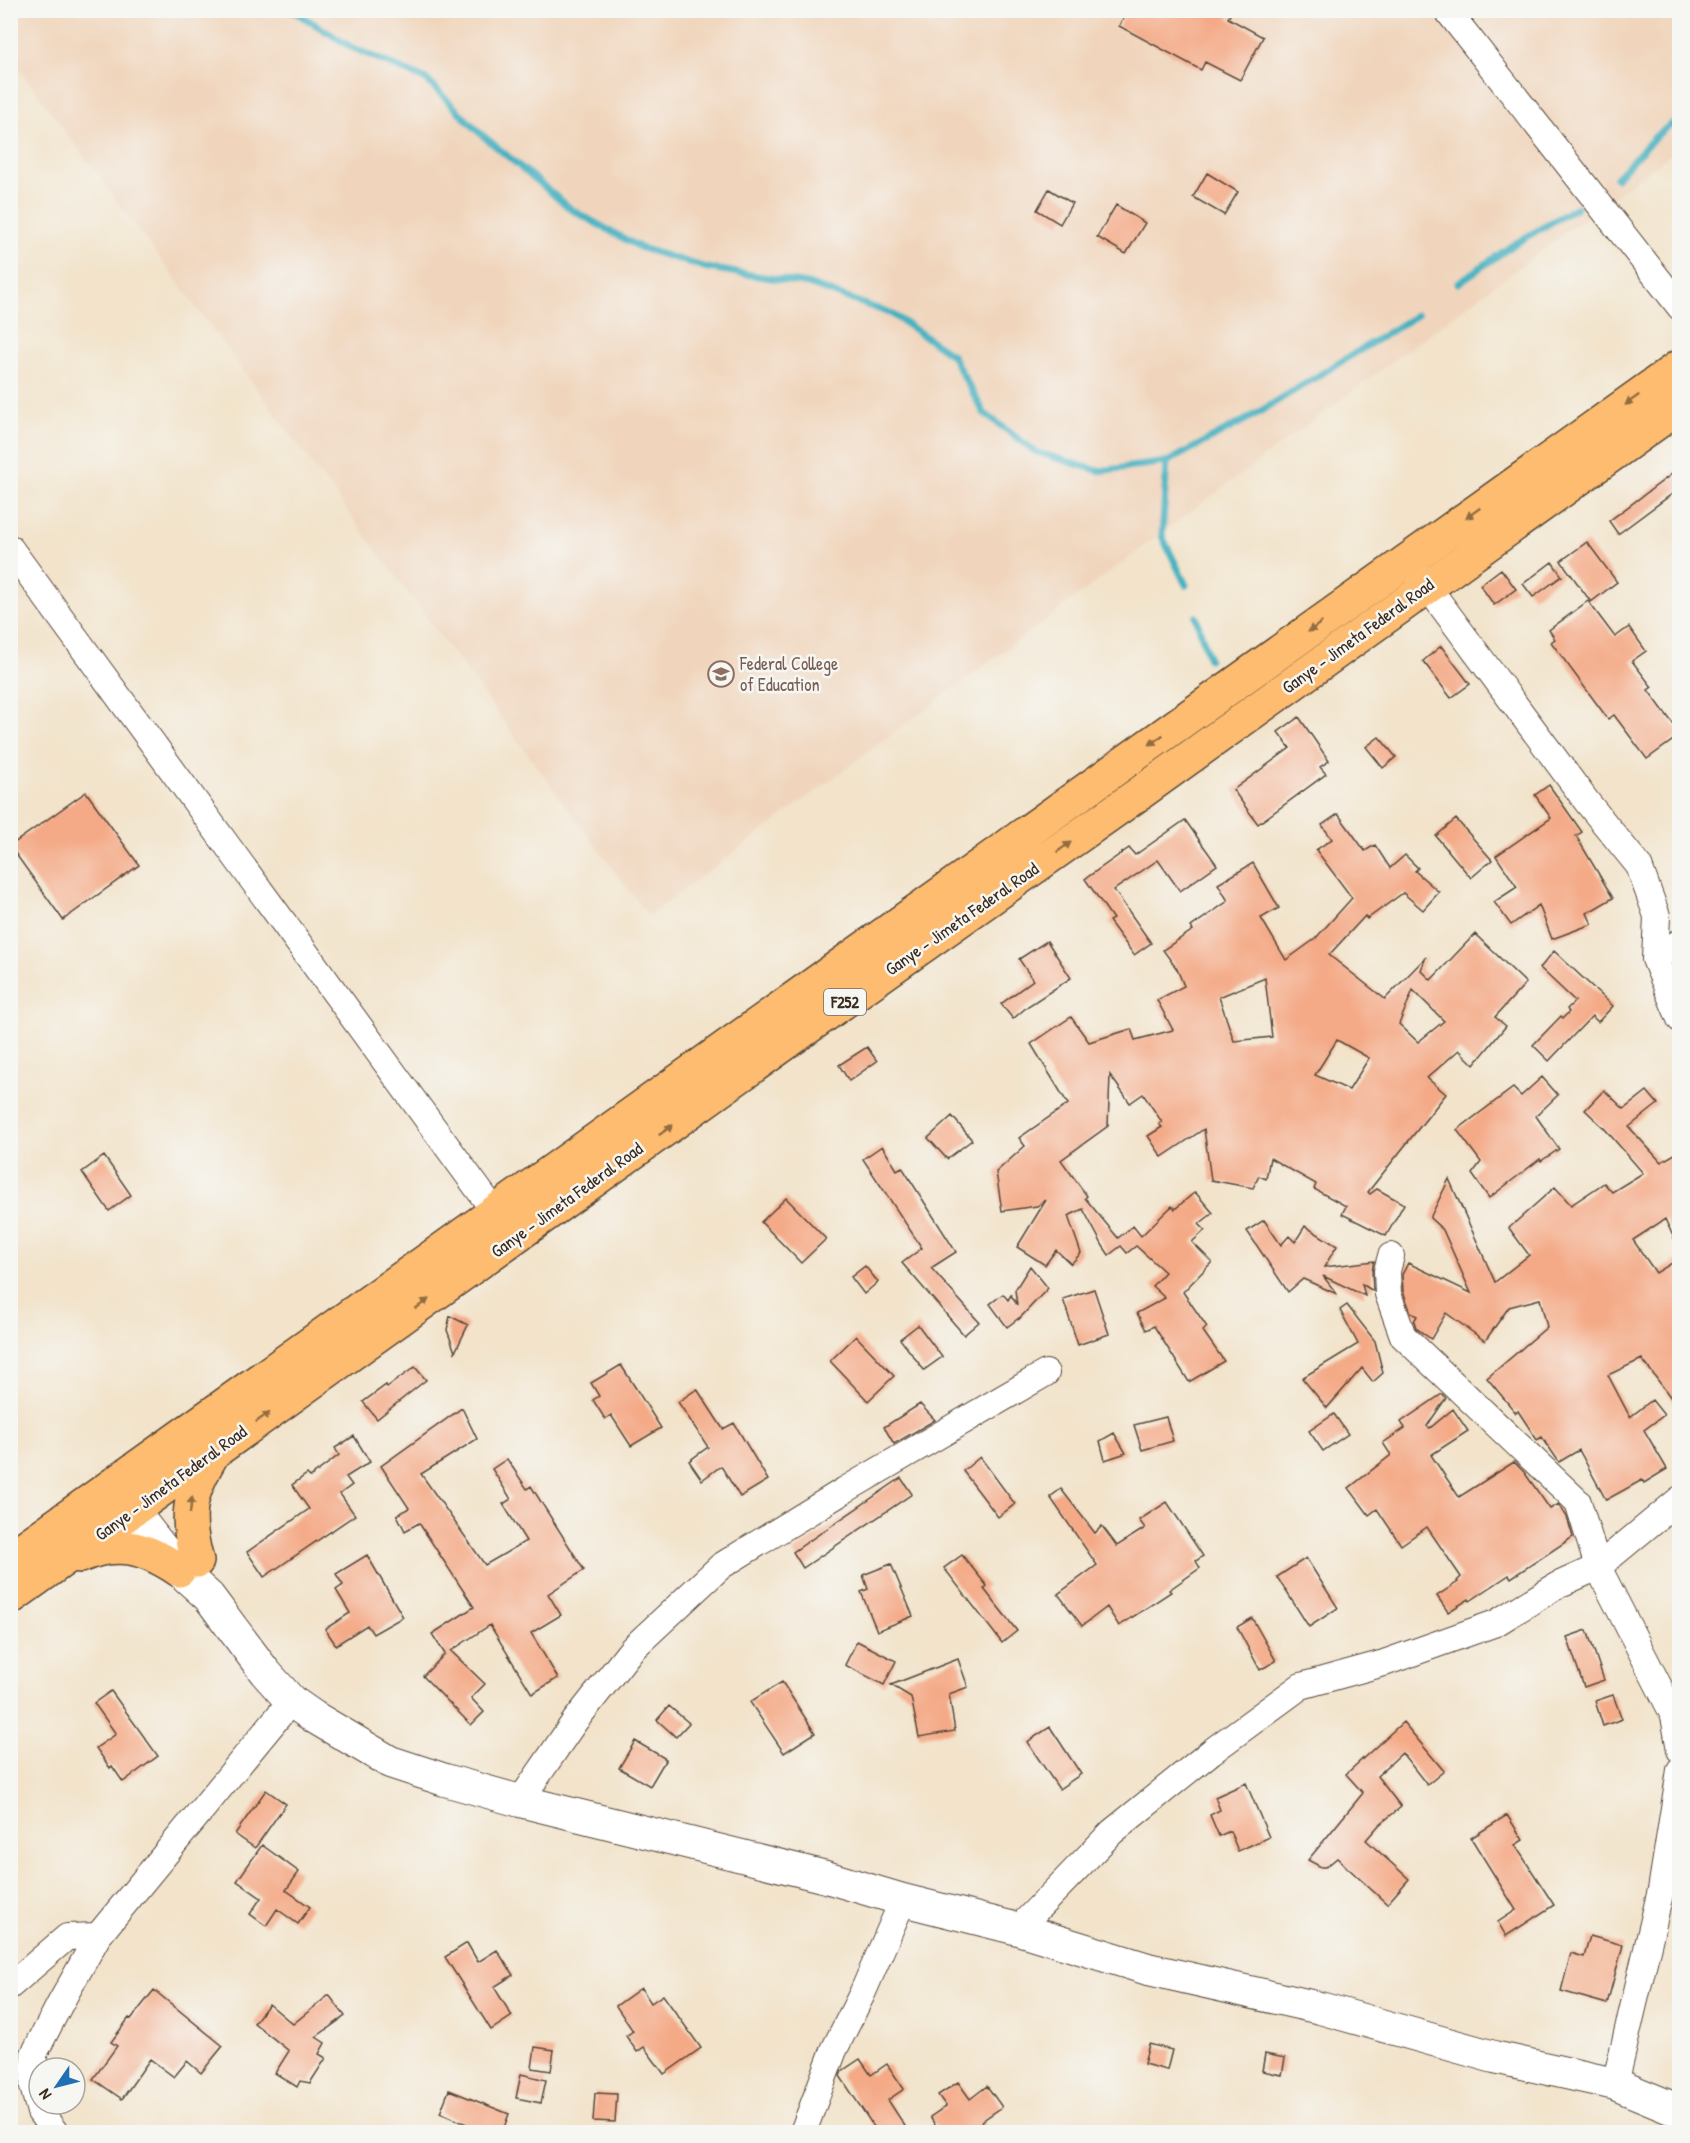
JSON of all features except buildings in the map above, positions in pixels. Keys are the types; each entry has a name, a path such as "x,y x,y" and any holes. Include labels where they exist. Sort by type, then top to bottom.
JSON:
{"main road":[{"name":"Ganye - Jimeta Federal Road","path":"10,1558 1680,366"},
{"name":"Ganye - Jimeta Federal Road","path":"10,1598 1680,406"},
{"path":"696,1068 714,1095"},
{"path":"49,1571 95,1549 117,1546 132,1547 188,1565 193,1545 190,1514 193,1492 213,1453"}],"street":[{"path":"1448,10 1680,307"},
{"path":"10,549 495,1212"},
{"path":"1408,560 1587,802 1639,866 1657,916 1655,958 1680,1019"},
{"path":"1655,958 1680,942"},
{"path":"1391,1256 1387,1271 1388,1294 1403,1336 1578,1502 1598,1566 1677,1714 1680,1750"},
{"path":"520,1801 575,1721 632,1649 721,1566 1046,1372"},
{"path":"121,1479 188,1565 265,1672 291,1701 329,1727 390,1762 445,1780 639,1833 826,1877 903,1900 1018,1929 1148,1969 1320,2008 1494,2057 1615,2084 1680,2111"},
{"path":"1018,1929 1112,1832 1211,1752 1301,1686 1394,1660 1496,1623 1558,1585 1598,1566 1680,1499"},
{"path":"55,2133 40,2112 33,2086 34,2054 98,1936 291,1701"},
{"path":"1615,2084 1661,1890 1680,1770"},
{"path":"803,2133 834,2050 862,1994 903,1900"},
{"path":"10,1986 67,1937 98,1936"}],"shaded area":[{"name":"Federal College of Education","path":"11,10 1679,11 1679,148 648,916 11,58"}],"waterway":[{"path":"292,10 351,47 427,80 481,134 572,210 641,248 707,268 808,284 892,314 952,355 984,413 1036,452 1099,471 1167,462 1251,417 1417,315"},
{"path":"1616,178 1656,136 1680,118"},
{"path":"1458,283 1513,245 1577,207"},
{"path":"1167,462 1162,536 1186,585"},
{"path":"1196,617 1209,659"}],"place":[{"name":"Federal College of Education","path":"721,674"}]}
